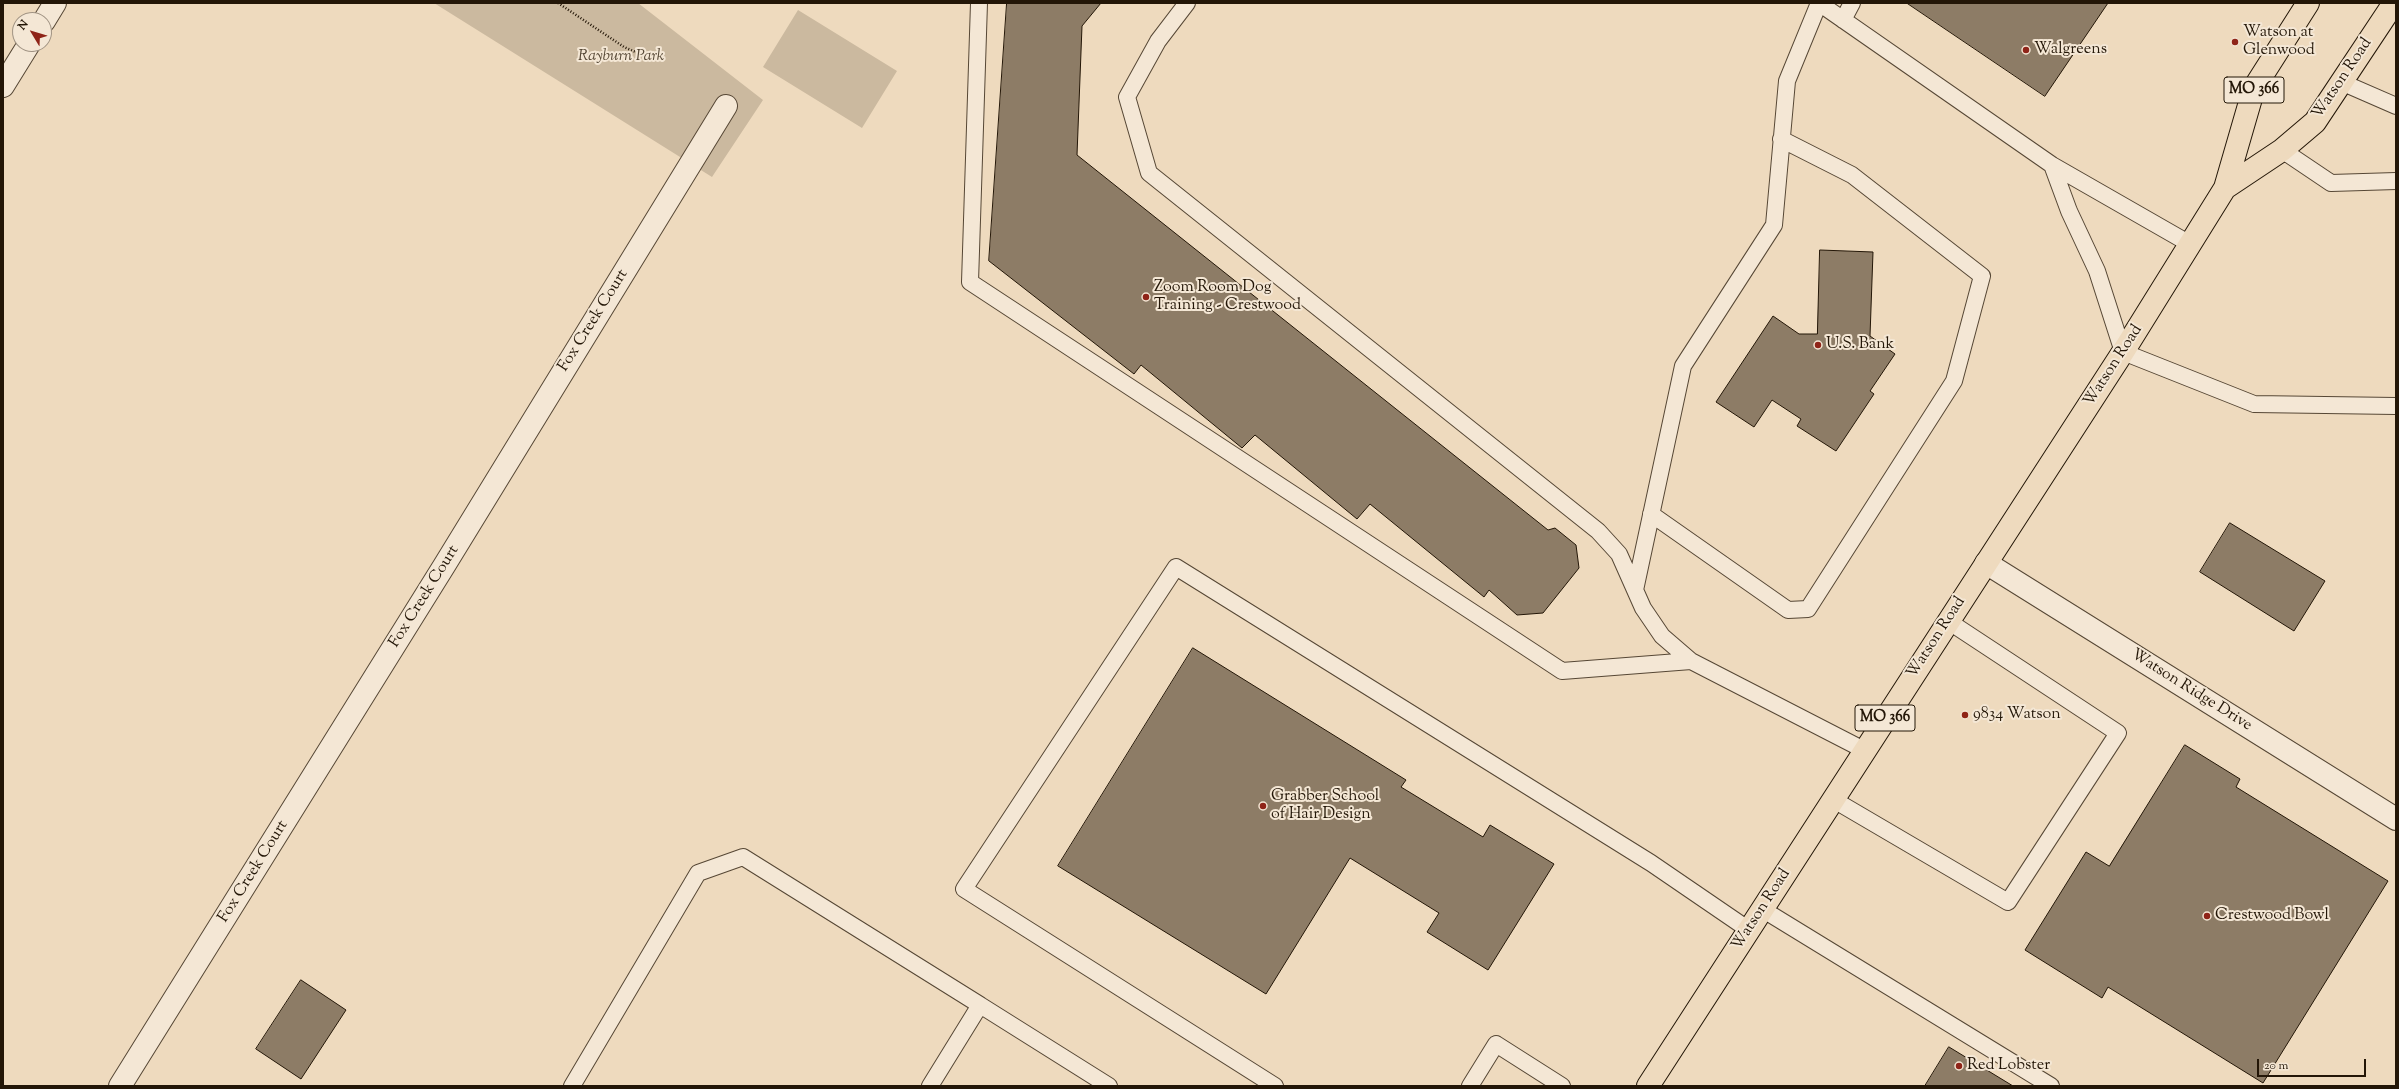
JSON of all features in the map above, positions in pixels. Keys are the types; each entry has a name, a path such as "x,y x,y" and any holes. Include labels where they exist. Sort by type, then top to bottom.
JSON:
{"main road":[{"name":"Watson Road","path":"1648,1086 1834,800 1864,750 1948,620 2123,352 2225,188 2254,88 2308,3"},
{"name":"Watson Road","path":"2225,188 2282,150 2315,122 2394,3"}],"street":[{"path":"49,12 55,3"},
{"path":"3,86 24,52"},
{"name":"Fox Creek Court","path":"120,1086 444,566 726,106"},
{"name":"Watson Ridge Drive","path":"1986,563 2396,819"}],"lane":[{"path":"978,3 970,282 1562,671 1691,661"},
{"path":"1187,3 1158,41 1127,97 1149,173 1598,532 1619,554 1643,608 1662,636 1691,661 1864,750"},
{"path":"1635,590 1683,366 1774,225 1787,81 1819,3 2052,166 2190,244"},
{"path":"1843,20 1852,3"},
{"path":"2341,82 2396,106"},
{"path":"1651,514 1788,610 1808,609 1954,381 1982,276 1852,175 1782,139"},
{"path":"2282,150 2331,183 2396,181"},
{"path":"2052,166 2069,211 2097,271 2123,352 2254,404 2396,406"},
{"path":"1275,1086 964,889 1176,567 1651,862 1749,930"},
{"path":"1834,800 2008,902 2118,733 1948,620"},
{"path":"572,1086 698,873 743,857 1109,1086"},
{"path":"1762,909 2051,1086"},
{"path":"930,1086 980,1005"},
{"path":"1470,1086 1496,1044 1562,1086"}],"path":[{"path":"558,3 624,47 647,57"}],"green space":[{"name":"Rayburn Park","path":"434,3 638,3 763,100 712,177"},
{"path":"798,10 897,71 862,128 763,67"}],"building":[{"path":"1007,3 1101,3 1082,26 1077,155 1548,530 1555,528 1576,545 1579,568 1543,613 1517,615 1489,590 1484,597 1370,504 1357,519 1255,435 1242,448 1141,365 1134,374 989,261"},
{"name":"Walgreens","path":"1907,3 2108,3 2045,96"},
{"name":"U.S. Bank","path":"1820,250 1873,252 1870,336 1895,354 1870,391 1874,394 1836,451 1797,426 1801,419 1772,400 1754,427 1716,402 1773,316 1799,334 1817,334"},
{"path":"2230,523 2325,581 2294,631 2200,572"},
{"name":"Grabber School of Hair Design","path":"1193,648 1406,780 1401,787 1483,837 1490,825 1554,864 1488,970 1427,932 1439,913 1350,858 1266,994 1058,866"},
{"name":"Crestwood Bowl","path":"2185,745 2240,779 2236,787 2388,881 2263,1083 2108,987 2102,998 2025,950 2086,852 2109,866"},
{"path":"301,980 346,1010 301,1079 256,1049"},
{"name":"Red Lobster","path":"1949,1047 2013,1086 1925,1086"}],"place":[{"name":"Watson at Glenwood","path":"2235,42"},
{"name":"Walgreens","path":"2026,50"},
{"name":"Zoom Room Dog Training - Crestwood","path":"1146,297"},
{"name":"U.S. Bank","path":"1818,345"},
{"name":"9834 Watson","path":"1965,715"},
{"name":"Grabber School of Hair Design","path":"1263,806"},
{"name":"Crestwood Bowl","path":"2207,916"},
{"name":"Red Lobster","path":"1959,1066"}]}
